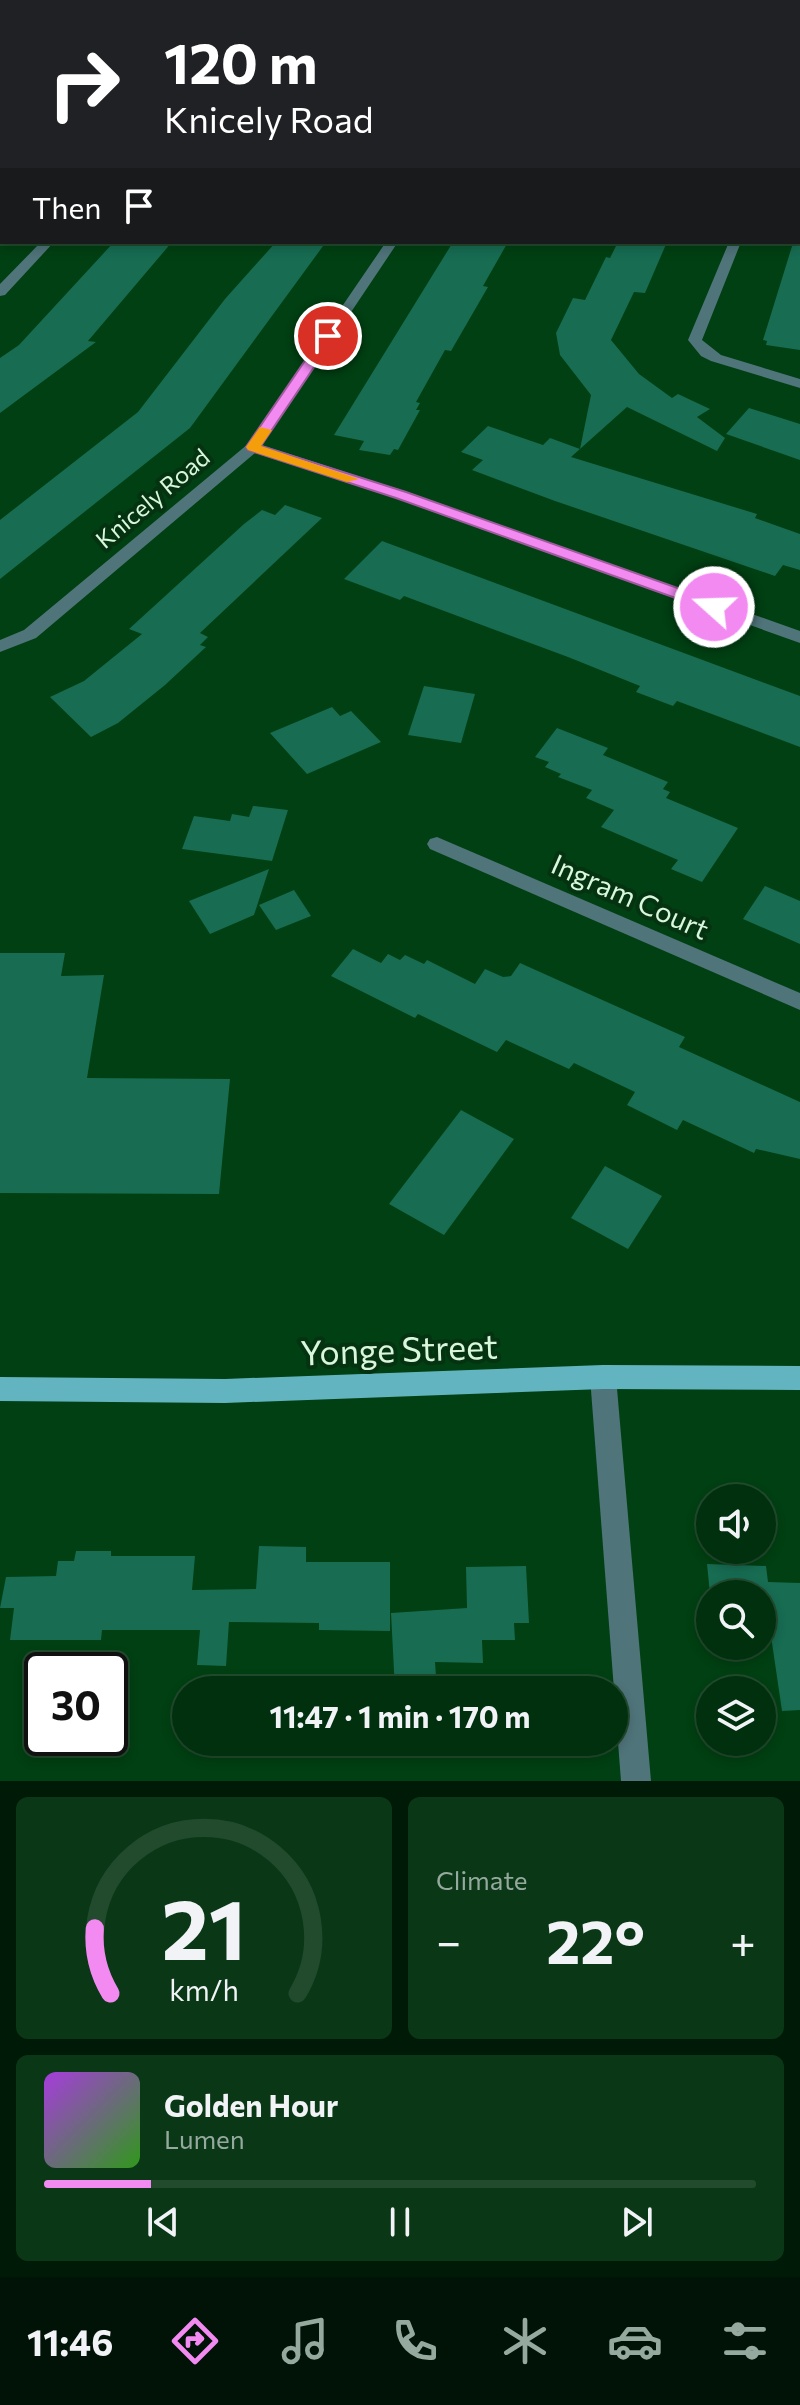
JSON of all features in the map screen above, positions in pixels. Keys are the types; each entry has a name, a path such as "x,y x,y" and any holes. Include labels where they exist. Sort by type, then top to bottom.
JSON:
{"main road":[{"name":"Yonge Street","path":"0,1389 225,1391 603,1377 800,1378"}],"street":[{"path":"0,292 46,244"},
{"name":"Knicely Road","path":"0,646 30,634 253,447 391,244"},
{"path":"734,244 695,340 706,353 716,358 800,384"},
{"path":"253,447 401,495 800,637"},
{"name":"Ingram Court","path":"437,844 800,1002"},
{"path":"603,1377 636,1781"}],"building":[{"path":"112,244 170,244 88,341 96,342 0,413 0,358 19,345"},
{"path":"274,244 325,244 190,428 0,579 0,520 138,412 225,299"},
{"path":"452,244 507,244 483,286 488,287 451,351 445,350 416,402 420,403 416,410 420,410 398,450 394,449 390,455 359,450 364,441 334,435"},
{"path":"617,244 666,244 645,293 634,292 611,340 639,374 672,398 678,394 710,409 697,417 725,438 717,451 627,407 580,449 591,395 560,355 556,333 573,298 585,300 606,257 610,258"},
{"path":"793,244 800,244 800,350 766,345 767,341 763,340"},
{"path":"749,408 800,424 800,460 726,434"},
{"path":"488,426 543,445 550,438 580,449 571,457 757,514 755,518 800,534 800,570 783,565 775,576 555,501 472,470 483,460 461,452"},
{"path":"285,505 322,518 200,633 208,637 200,645 206,647 165,685 118,723 91,737 50,697 84,681 142,634 129,629 244,524 262,510 275,515"},
{"path":"382,541 800,696 800,747 677,701 673,706 636,692 640,686 568,657 404,596 400,600 344,579"},
{"path":"424,686 475,694 461,743 408,735"},
{"path":"332,707 340,716 351,711 381,742 307,774 270,733"},
{"path":"557,728 608,748 603,755 668,782 663,789 670,792 666,798 738,828 702,882 671,869 678,860 601,827 614,810 586,798 592,790 558,777 561,774 545,767 549,762 535,757"},
{"path":"253,806 288,810 272,861 182,849 194,816 230,821 232,814 249,817"},
{"path":"269,869 254,915 210,934 189,901"},
{"path":"765,886 800,901 800,944 743,919"},
{"path":"294,890 311,916 276,930 259,905"},
{"path":"353,949 381,963 388,954 400,960 405,955 424,964 427,960 475,984 485,969 503,977 511,976 520,963 685,1037 679,1047 800,1102 800,1159 756,1149 754,1153 683,1120 677,1130 627,1105 635,1092 574,1063 569,1069 506,1040 497,1052 418,1014 415,1018 331,976"},
{"path":"0,953 65,953 61,976 104,975 87,1078 230,1079 219,1194 0,1193"},
{"path":"461,1110 514,1139 444,1235 389,1204"},
{"path":"605,1166 662,1196 628,1249 571,1218"},
{"path":"259,1546 306,1547 306,1562 390,1562 390,1631 319,1630 319,1623 229,1622 226,1666 197,1665 200,1630 102,1630 101,1640 10,1640 14,1608 0,1608 6,1577 56,1576 58,1561 74,1561 76,1551 111,1551 111,1556 195,1556 192,1590 256,1589"},
{"path":"707,1564 766,1566 768,1580 709,1580"},
{"path":"526,1566 529,1623 514,1623 515,1640 482,1640 483,1663 435,1662 436,1676 394,1676 391,1613 467,1608 466,1567"},
{"path":"776,1582 800,1583 800,1710 782,1711 775,1660"}],"slow traffic":[{"path":"265,430 253,447 352,479"}],"route":[{"path":"328,336 253,447 401,495 714,607"}]}
